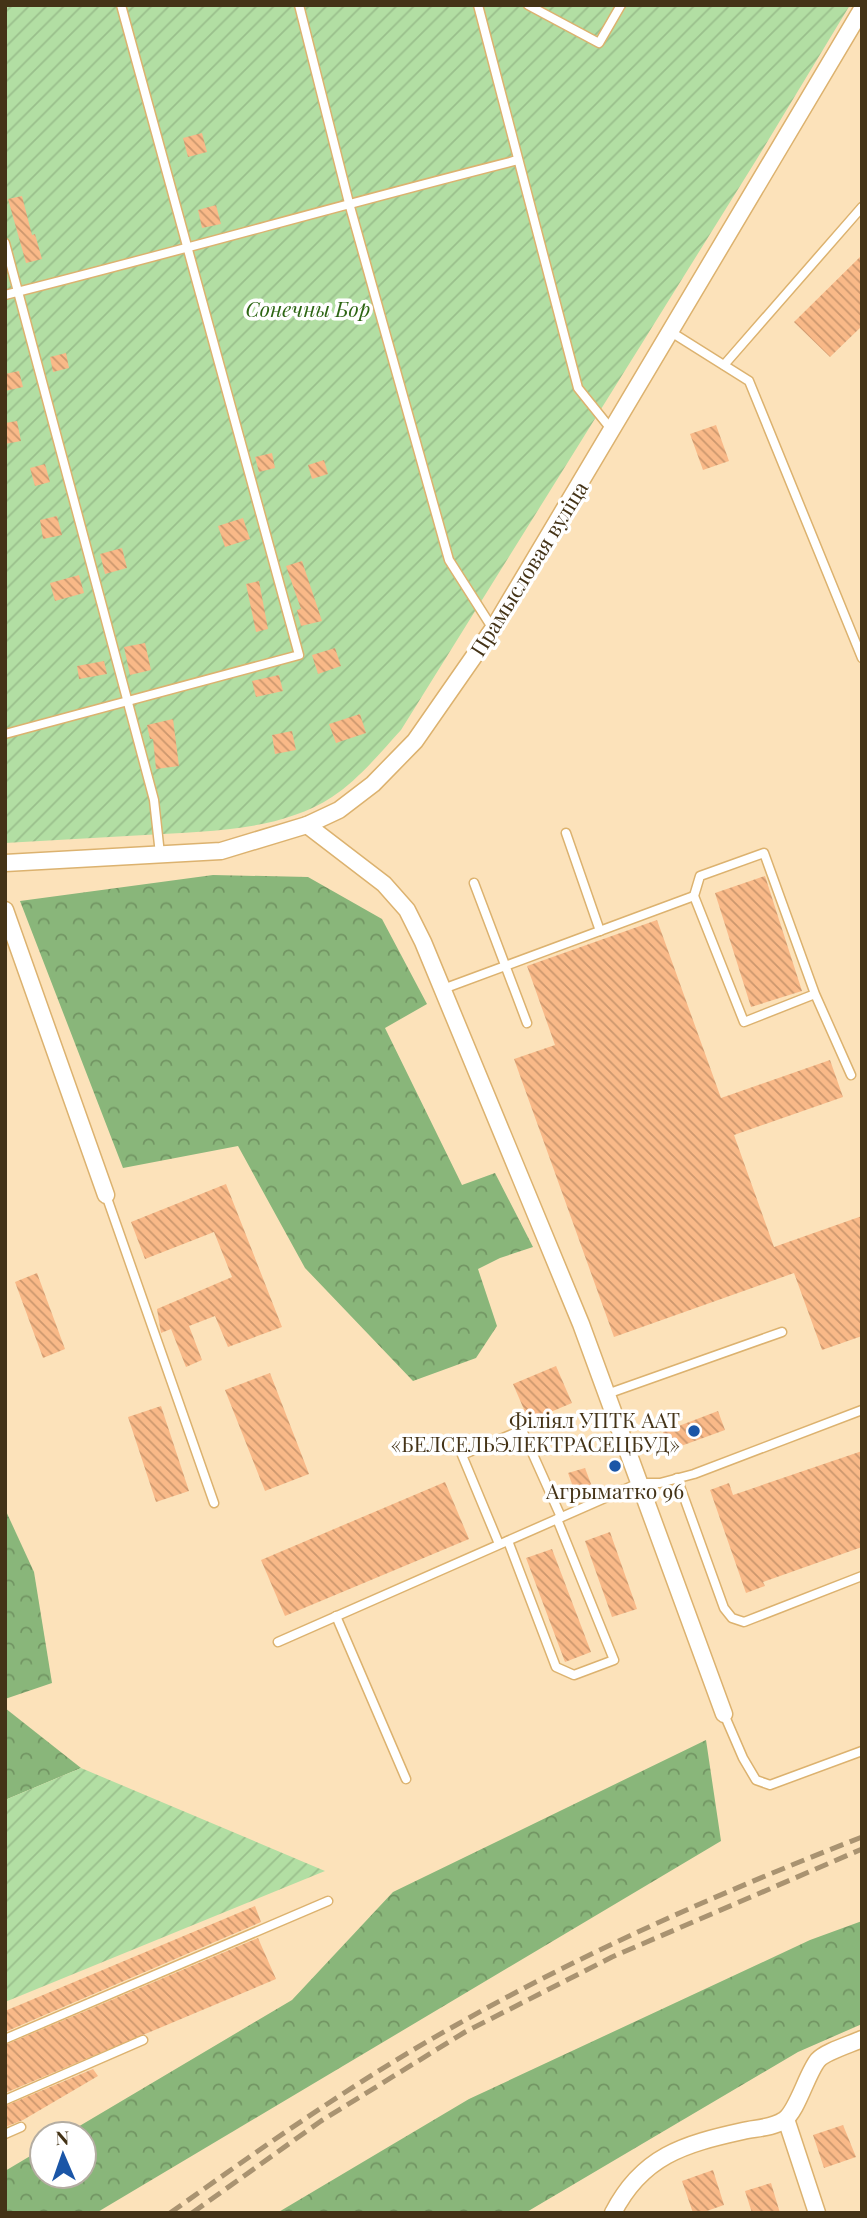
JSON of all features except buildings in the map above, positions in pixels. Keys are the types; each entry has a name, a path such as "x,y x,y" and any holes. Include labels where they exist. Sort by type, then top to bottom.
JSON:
{"street":[{"name":"Прамысловая вуліца","path":"5,863 221,851 307,825 339,810 373,784 415,741 493,629 862,9"},
{"path":"307,825 384,884 407,910 423,942 582,1324 724,1714"},
{"path":"5,910 106,1195"},
{"path":"612,2213 624,2190 647,2168 666,2155 710,2139 772,2125 786,2119 819,2058 862,2039"},
{"path":"786,2119 817,2213"}],"lane":[{"path":"5,734 299,655 121,5"},
{"path":"299,5 349,203 449,561 493,629"},
{"path":"478,5 578,388 613,431"},
{"path":"528,5 598,43 621,5"},
{"path":"5,295 519,160"},
{"path":"724,365 862,207"},
{"path":"5,243 154,800 160,854"},
{"path":"671,332 749,381 862,658"},
{"path":"566,833 600,931"},
{"path":"816,995 744,1022 694,896 700,876 764,853 816,995 851,1075"},
{"path":"474,883 527,1023"},
{"path":"443,989 694,896"},
{"path":"106,1195 214,1503"},
{"path":"607,1394 782,1332"},
{"path":"278,1642 639,1483 660,1483 694,1474 862,1410"},
{"path":"522,1430 559,1518 614,1660 574,1675 556,1667 462,1455 522,1430"},
{"path":"677,1478 724,1608 732,1618 744,1622 862,1576"},
{"path":"336,1616 406,1779"},
{"path":"724,1714 756,1780 770,1785 862,1751"},
{"path":"5,2039 328,1900"},
{"path":"5,2100 143,2040"},
{"path":"5,2134 20,2127"}],"green space":[{"name":"Сонечны Бор","path":"5,5 850,5 401,730 351,783 311,809 241,828 5,843"},
{"path":"213,875 308,877 382,919 427,1004 385,1028 462,1185 495,1173 533,1247 478,1269 497,1326 476,1358 413,1381 305,1268 238,1146 123,1168 20,901"},
{"path":"5,1509 34,1572 52,1683 5,1699"},
{"path":"5,1708 81,1768 5,1800"},
{"path":"706,1740 721,1841 96,2213 5,2213 5,2171 28,2157 28,2190 98,2190 98,2120 90,2120 292,2000 393,1892"},
{"path":"81,1768 325,1871 5,2002 5,1800"},
{"path":"862,1921 862,2024 798,2052 525,2213 277,2213 469,2099 810,1940"}],"railway":[{"path":"170,2213 347,2091 420,2045 507,1997 657,1923 862,1837"},
{"path":"192,2213 321,2121 465,2032 612,1957 862,1849"}],"place":[{"name":"Філіял УПТК ААТ «БЕЛСЕЛЬЭЛЕКТРАСЕЦБУД»","path":"694,1431"},
{"name":"Агрыматко 96","path":"615,1466"}]}
